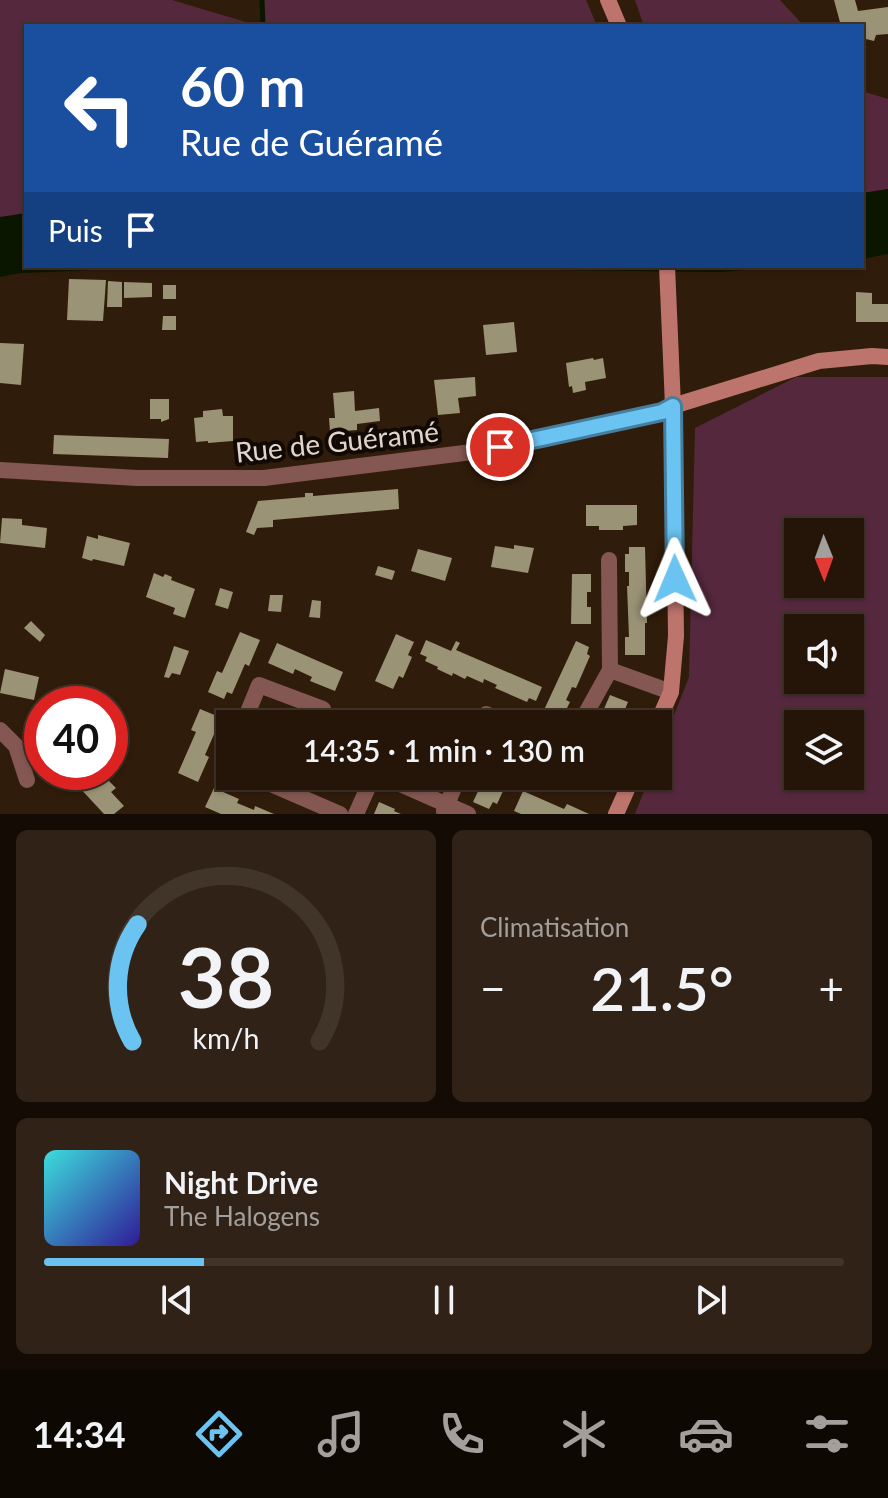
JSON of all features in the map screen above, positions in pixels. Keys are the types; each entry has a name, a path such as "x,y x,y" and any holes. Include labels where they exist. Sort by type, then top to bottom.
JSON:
{"street":[{"path":"608,0 618,24"},
{"path":"663,710 671,692 676,636 673,406 667,268"},
{"path":"673,406 819,361 888,357"},
{"name":"Rue de Guéramé","path":"0,470 137,478 264,478 472,452 662,412 673,406"},
{"path":"588,710 610,670 609,560"},
{"path":"610,670 671,692"},
{"path":"249,710 259,685 323,710"},
{"path":"0,730 16,746 24,771"},
{"path":"284,790 340,814"},
{"path":"356,814 367,790"},
{"path":"409,790 445,809 468,814"},
{"path":"445,809 453,790"},
{"path":"616,814 627,790"}],"shaded area":[{"path":"0,0 172,0 252,24 24,24 24,229 0,231"},
{"path":"262,0 586,0 596,24 260,24"},
{"path":"635,0 780,0 802,24 643,24"},
{"path":"864,91 888,99 888,199 864,201"},
{"path":"888,189 888,254 864,259 864,193"},
{"path":"24,213 24,268 165,268 21,273 0,277 0,217"},
{"path":"389,268 766,268 721,272"},
{"path":"796,377 888,377 888,814 635,814 644,790 672,790 672,720 689,677 695,428"}],"building":[{"path":"834,0 855,0 858,11 888,7 888,34 876,35 874,41 864,38 864,24 840,24"},
{"path":"69,279 106,280 103,321 67,320"},
{"path":"108,281 122,282 122,307 107,307"},
{"path":"124,282 152,283 152,297 124,298"},
{"path":"163,285 176,285 176,299 163,299"},
{"path":"856,292 872,293 872,304 888,304 888,322 856,322"},
{"path":"163,316 176,316 176,330 162,330"},
{"path":"514,322 517,352 486,355 483,325"},
{"path":"0,343 24,344 21,385 0,383"},
{"path":"603,358 606,378 585,382 586,390 573,393 572,386 569,387 566,363"},
{"path":"475,377 476,396 458,398 460,413 438,415 434,380"},
{"path":"354,391 355,411 379,408 380,421 357,424 357,430 330,432 329,418 335,418 333,393"},
{"path":"150,399 169,399 169,419 161,422 161,419 150,419"},
{"path":"222,409 223,416 233,416 233,441 196,442 194,418 203,417 203,411"},
{"path":"54,435 169,439 168,458 53,454"},
{"path":"398,489 399,509 273,520 273,527 257,528 254,535 246,532 258,501 305,497 305,493 313,493 313,496"},
{"path":"586,505 637,505 637,525 623,526 623,530 599,530 599,526 586,526"},
{"path":"2,518 22,519 22,525 47,528 45,548 0,543"},
{"path":"98,535 130,543 124,566 82,558 87,536 98,539"},
{"path":"514,545 534,548 528,573 491,567 495,546 514,549"},
{"path":"629,547 645,547 645,655 625,655 625,637 629,637 629,572 625,572 625,554 629,554"},
{"path":"418,549 452,558 445,581 411,571"},
{"path":"378,566 395,571 392,580 375,575"},
{"path":"154,573 163,577 165,574 172,577 171,580 195,589 185,618 173,614 175,608 146,597"},
{"path":"572,574 591,574 587,607 591,607 591,624 571,624"},
{"path":"220,588 233,592 228,609 215,605"},
{"path":"270,595 283,595 281,612 268,611"},
{"path":"312,600 321,601 320,618 309,617"},
{"path":"31,621 45,635 40,642 24,628"},
{"path":"240,632 260,640 232,694 227,692 224,699 208,692 217,671 222,673"},
{"path":"396,634 414,642 408,655 412,657 403,678 399,676 393,689 375,681"},
{"path":"426,640 451,651 456,641 460,643 456,650 542,687 536,701 529,698 527,702 495,688 497,685 484,679 483,683 437,669 420,654"},
{"path":"576,641 589,647 587,654 590,656 576,688 572,687 566,700 570,702 566,710 544,710"},
{"path":"277,643 343,672 335,691 310,681 312,677 295,669 293,674 268,663"},
{"path":"174,646 189,651 180,675 172,673 169,678 164,677"},
{"path":"5,669 39,677 37,686 24,686 24,698 0,693"},
{"path":"610,695 628,702 625,710 603,710"},
{"path":"200,709 216,716 216,730 205,755 209,757 198,782 178,773 196,732 191,730"},
{"path":"214,788 239,799 237,803 274,814 221,814 205,807"},
{"path":"82,790 114,790 111,792 124,806 114,814 104,814"},
{"path":"479,790 504,790 497,804 493,802 489,809 473,802"},
{"path":"523,791 564,809 567,804 589,814 521,814 514,811"},
{"path":"379,802 395,809 401,814 374,814"}],"waterway":[{"path":"262,0 263,24"}],"route":[{"path":"500,447 662,412 673,406 675,579"}]}
